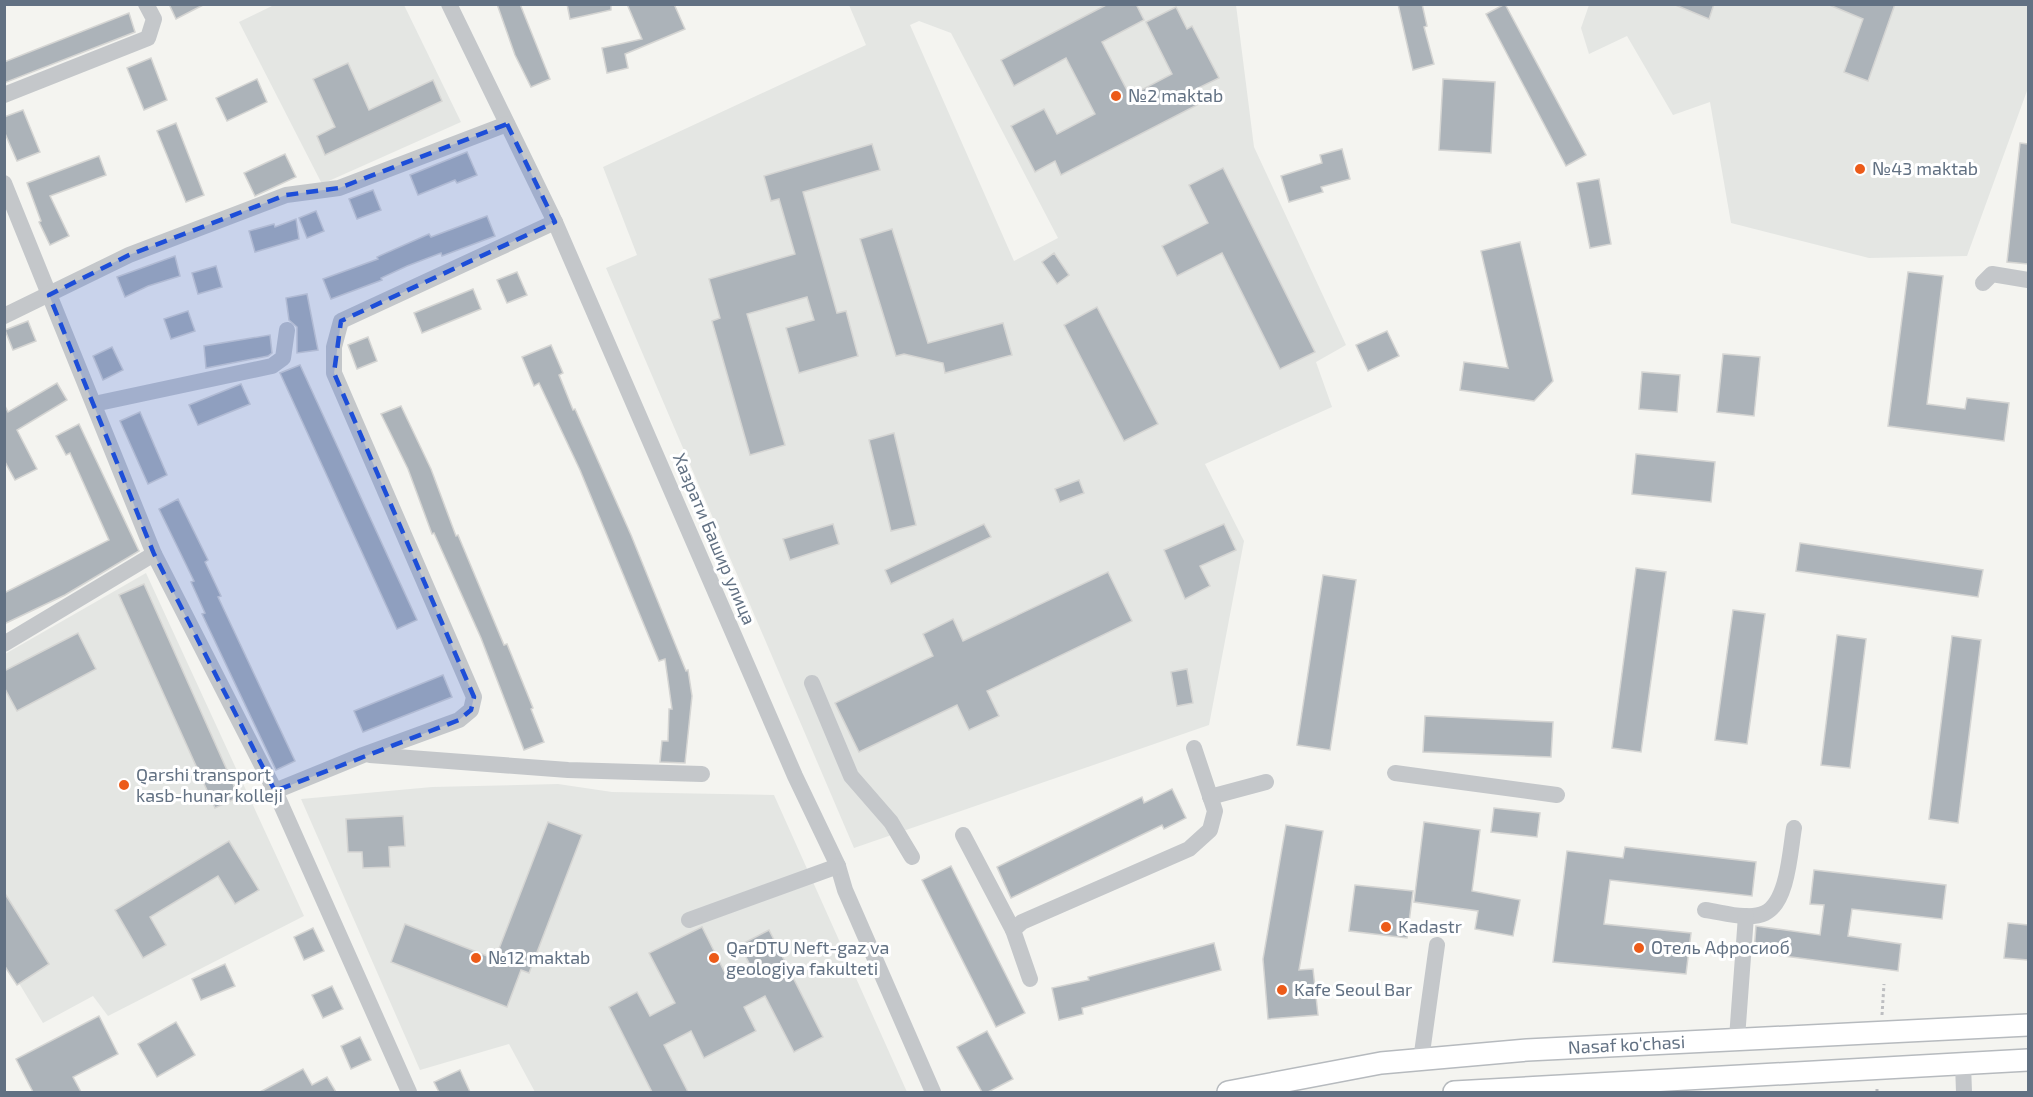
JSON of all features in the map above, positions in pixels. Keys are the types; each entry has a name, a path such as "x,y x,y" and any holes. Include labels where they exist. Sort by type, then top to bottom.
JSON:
{"main road":[{"name":"Nasaf ko‘chasi","path":"1228,1092 1381,1063 1527,1050 2028,1025"},
{"name":"Nasaf ko‘chasi","path":"1454,1092 2028,1060"}],"street":[{"path":"4,95 148,38 154,19 146,4"},
{"name":"Хазрати Башир улица","path":"449,4 555,222 795,776 838,866 845,890 933,1092"},
{"path":"4,316 129,255 286,195 339,188 507,124"},
{"path":"4,183 154,554 275,791 409,1092"},
{"path":"275,791 363,755 459,720 471,710 474,697 334,373 334,347 341,321 555,222"},
{"path":"1983,283 1992,274 2028,280"},
{"path":"93,404 272,366 283,358 287,330"},
{"path":"4,645 154,554"},
{"path":"812,683 851,776 891,822 912,857"},
{"path":"1013,930 1022,922 1189,849 1210,830 1215,811 1194,748"},
{"path":"363,755 568,770 702,774"},
{"path":"1395,773 1557,795"},
{"path":"1210,797 1266,782"},
{"path":"1705,910 1746,916 1765,914 1781,899 1794,828"},
{"path":"963,836 1013,930 1030,979"},
{"path":"689,920 838,866"},
{"path":"1737,1038 1746,916"},
{"path":"1421,1060 1437,945"},
{"path":"1963,1064 1964,1092"}],"path":[{"path":"1882,1015 1884,984"},
{"path":"1877,1086 1877,1092"}],"highlighted area":[{"path":"507,124 555,222 341,321 334,373 474,697 471,710 459,720 275,791 154,554 49,295 129,255 286,195 339,188"}],"shaded area":[{"path":"274,5 404,5 461,122 322,184 239,22"},
{"path":"849,5 1236,5 1254,147 1346,345 1316,362 1332,407 1205,464 1244,541 1209,725 854,848 606,268 637,255 603,167 866,45","holes":["919,21 951,33 1058,238 1014,261 910,25"]},
{"name":"№43 maktab","path":"1589,5 2028,5 2028,88 1967,256 1869,258 1731,223 1710,102 1673,115 1627,36 1589,54 1581,28"},
{"name":"Qarshi transport kasb-hunar kolleji","path":"146,573 304,916 108,1016 93,996 43,1023 5,960 5,654"},
{"path":"558,784 612,792 774,795 907,1092 535,1092 509,1044 420,1070 301,799 432,787"}],"building":[{"path":"169,4 205,4 176,19"},
{"path":"497,4 520,4 550,79 531,87 515,55"},
{"path":"567,4 611,4 611,10 570,19"},
{"path":"627,4 674,4 685,29 625,54 628,68 607,73 602,48 642,39"},
{"path":"1108,4 1136,4 1144,20 1102,42 1130,96 1172,74 1146,22 1176,7 1187,29 1192,26 1219,78 1194,90 1201,103 1061,175 1055,161 1035,172 1011,126 1044,109 1057,134 1095,114 1066,58 1014,86 1001,60"},
{"path":"1398,4 1422,4 1427,26 1424,27 1434,64 1413,70"},
{"path":"1505,4 1586,155 1566,166 1486,14"},
{"path":"1673,4 1714,4 1709,19"},
{"path":"1827,4 1895,4 1868,81 1844,72 1863,19"},
{"path":"129,13 135,32 4,83 4,62"},
{"path":"151,58 167,100 144,110 127,68"},
{"path":"348,63 369,110 433,80 442,101 325,155 317,136 335,127 313,79"},
{"path":"257,79 267,102 227,121 216,98"},
{"path":"1443,79 1495,82 1491,153 1439,150"},
{"path":"23,110 40,152 17,161 4,131 4,117"},
{"path":"176,123 204,195 186,202 157,131"},
{"path":"2020,143 2028,144 2028,264 2007,262"},
{"path":"872,144 880,170 803,192 837,313 846,311 858,356 799,373 786,328 814,320 807,297 747,314 785,445 750,455 712,321 720,318 709,279 795,254 779,199 771,201 764,176"},
{"path":"1342,149 1350,179 1321,187 1323,192 1289,202 1281,176 1322,163 1320,155"},
{"path":"467,152 477,175 457,183 455,180 418,195 410,175"},
{"path":"285,154 296,177 255,196 244,173"},
{"path":"99,156 106,175 50,196 69,236 50,245 39,222 41,221 27,183"},
{"path":"1223,168 1315,352 1280,369 1222,253 1177,276 1162,246 1208,223 1189,185"},
{"path":"1599,179 1611,244 1590,248 1577,183"},
{"path":"373,190 381,210 357,219 349,199"},
{"path":"316,211 324,231 307,238 299,218"},
{"path":"487,216 495,236 442,256 441,253 407,266 381,278 382,280 331,299 323,279 378,259 377,257 429,234 431,237"},
{"path":"296,219 299,239 255,252 249,231 274,224 275,227"},
{"path":"892,229 928,343 1003,323 1012,355 945,373 943,363 904,354 896,356 860,239"},
{"path":"1520,242 1553,381 1534,401 1460,390 1464,362 1508,368 1481,251"},
{"path":"1054,253 1069,275 1057,284 1042,262"},
{"path":"175,256 180,276 148,286 125,297 117,277"},
{"path":"216,266 222,287 198,294 192,273"},
{"path":"517,272 527,295 507,303 497,280"},
{"path":"1908,272 1943,276 1927,404 1965,409 1967,398 2009,403 2004,441 1888,426"},
{"path":"473,289 481,309 422,333 414,313"},
{"path":"307,294 318,350 297,353 297,327 289,320 286,298"},
{"path":"1097,307 1158,424 1124,441 1064,325"},
{"path":"188,311 195,331 171,339 164,319"},
{"path":"28,321 36,341 13,350 5,330"},
{"path":"1387,331 1399,356 1368,371 1356,345"},
{"path":"270,335 272,353 268,356 206,368 204,346"},
{"path":"368,337 377,361 357,369 348,345"},
{"path":"551,345 563,373 559,375 573,410 575,409 631,535 686,671 688,670 692,696 685,763 660,762 662,741 668,741 669,709 672,709 665,659 659,661 580,470 539,383 534,386 522,357"},
{"path":"112,347 123,370 103,380 93,356"},
{"path":"1723,354 1760,357 1754,416 1717,412"},
{"path":"300,365 417,620 397,629 280,373"},
{"path":"1642,372 1680,375 1677,412 1639,409"},
{"path":"57,383 67,400 17,430 37,469 15,480 4,460 4,404 8,412"},
{"path":"241,384 250,404 198,425 189,405"},
{"path":"401,406 431,469 456,536 458,535 504,645 507,644 533,708 531,709 544,742 524,750 481,638 434,533 432,534 408,469 381,414"},
{"path":"140,412 167,475 148,484 120,421"},
{"path":"79,424 139,551 65,595 4,624 4,593 109,540 70,453 66,455 56,436"},
{"path":"894,433 916,525 891,531 869,440"},
{"path":"1636,454 1715,462 1711,502 1632,494"},
{"path":"1079,480 1084,493 1060,502 1055,489"},
{"path":"178,499 208,560 205,562 221,596 218,597 295,761 276,770 202,614 205,613 191,582 194,581 159,509"},
{"path":"833,524 839,544 790,560 783,539"},
{"path":"984,524 991,537 891,584 885,570"},
{"path":"1224,524 1236,550 1200,566 1210,586 1185,599 1164,550"},
{"path":"1800,543 1983,570 1978,597 1796,571"},
{"path":"1636,568 1666,572 1641,752 1612,748"},
{"path":"1108,572 1132,621 987,691 999,716 969,730 957,705 859,752 835,703 933,656 923,634 953,619 963,641"},
{"path":"1323,575 1356,580 1330,750 1297,745"},
{"path":"144,584 239,797 215,808 119,595"},
{"path":"1733,610 1765,614 1747,744 1715,740"},
{"path":"78,633 96,669 17,711 4,687 4,671"},
{"path":"1837,635 1866,639 1850,768 1821,765"},
{"path":"1952,636 1981,640 1958,823 1929,819"},
{"path":"1187,669 1193,703 1177,706 1171,672"},
{"path":"443,675 452,697 363,732 354,711"},
{"path":"1425,716 1553,722 1551,757 1423,752"},
{"path":"1172,789 1186,818 1164,829 1162,825 1011,898 997,867 1142,797 1144,803"},
{"path":"1494,808 1540,813 1537,837 1491,832"},
{"path":"403,816 405,846 389,847 390,867 363,868 362,852 348,852 346,819"},
{"path":"548,822 582,835 529,973 521,970 507,1007 391,962 405,924 495,959"},
{"path":"1424,822 1480,830 1472,891 1520,900 1513,936 1475,929 1478,911 1414,902"},
{"path":"1286,825 1323,831 1299,970 1313,969 1318,1015 1268,1019 1263,959"},
{"path":"229,841 259,890 235,904 218,876 150,917 166,945 143,958 115,910"},
{"path":"1625,847 1756,862 1752,896 1610,880 1604,924 1691,933 1686,974 1553,962 1567,851 1623,858"},
{"path":"951,866 1025,1013 996,1027 922,880"},
{"path":"1814,870 1946,885 1942,919 1852,909 1848,936 1901,944 1898,971 1754,952 1756,926 1820,935 1824,905 1810,904"},
{"path":"1355,885 1413,891 1407,938 1349,931"},
{"path":"4,892 49,964 17,985 4,965"},
{"path":"2008,923 2028,925 2028,960 2004,958"},
{"path":"702,927 728,979 751,967 740,945 769,930 823,1037 794,1052 765,996 744,1007 756,1031 704,1058 691,1031 664,1045 688,1092 652,1092 609,1007 637,992 650,1016 675,1003 649,953"},
{"path":"313,928 324,951 304,960 294,937"},
{"path":"1214,943 1221,970 1082,1008 1083,1014 1059,1020 1052,988 1089,980 1088,977"},
{"path":"225,964 235,986 201,1000 192,979"},
{"path":"332,986 343,1009 323,1018 312,995"},
{"path":"99,1016 118,1054 73,1077 81,1092 33,1092 16,1059"},
{"path":"176,1022 195,1055 157,1077 138,1044"},
{"path":"987,1031 1013,1079 988,1092 982,1092 957,1047"},
{"path":"360,1037 371,1060 351,1069 341,1046"},
{"path":"303,1069 312,1085 327,1077 336,1092 260,1092"},
{"path":"460,1070 470,1092 439,1092 434,1082"}],"place":[{"name":"№2 maktab","path":"1116,96"},
{"name":"№43 maktab","path":"1860,169"},
{"name":"Qarshi transport kasb-hunar kolleji","path":"124,785"},
{"name":"Kadastr","path":"1386,927"},
{"name":"Отель Афросиоб","path":"1639,948"},
{"name":"№12 maktab","path":"476,958"},
{"name":"QarDTU Neft-gaz va geologiya fakulteti","path":"714,958"},
{"name":"Kafe Seoul Bar","path":"1282,990"}]}
